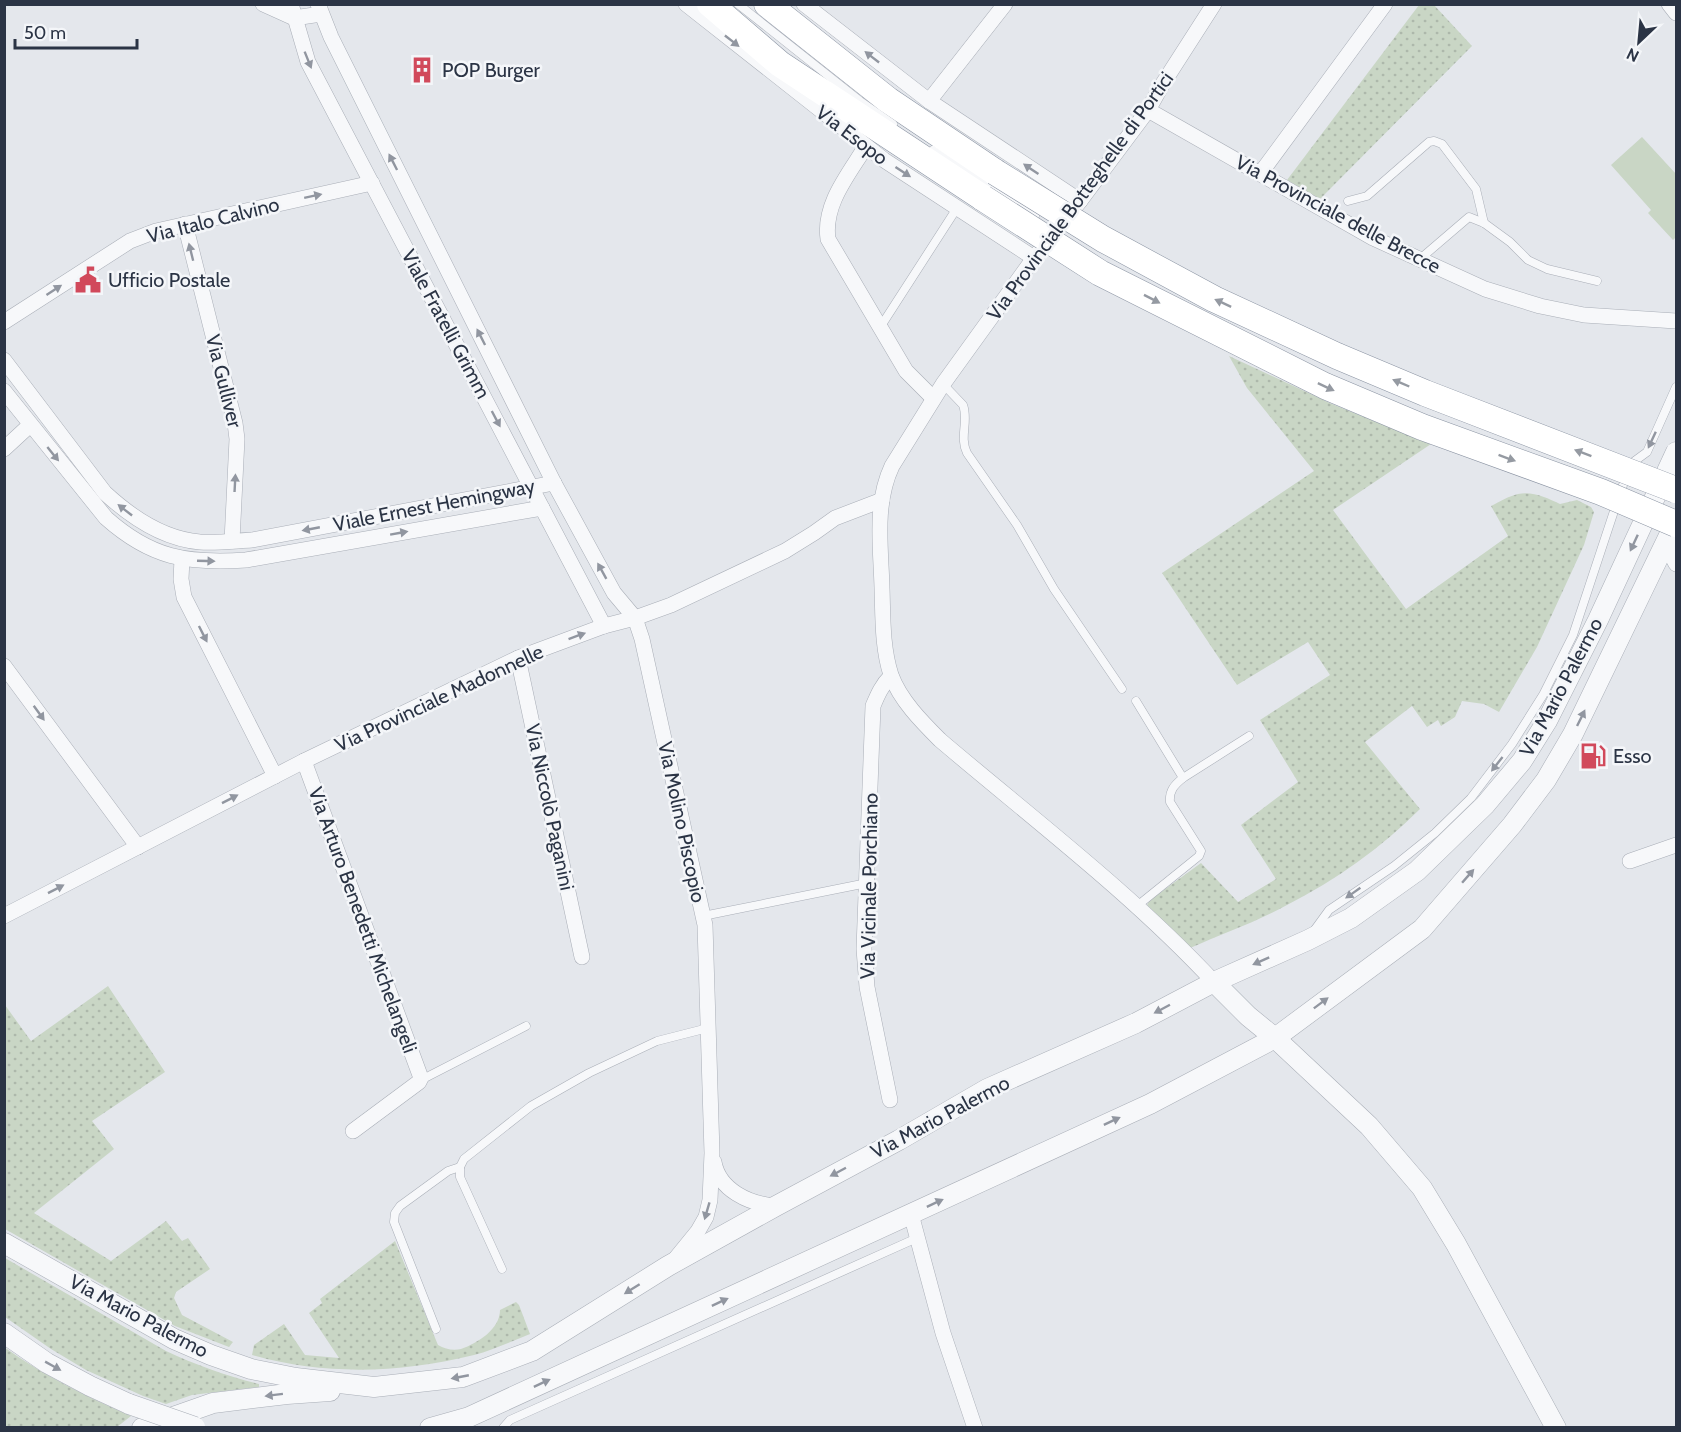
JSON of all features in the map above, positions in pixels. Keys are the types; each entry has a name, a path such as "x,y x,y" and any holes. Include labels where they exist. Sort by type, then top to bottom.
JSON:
{"highway":[{"path":"767,4 888,100 936,133 1102,239 1163,272 1214,299 1425,393 1677,490"},
{"path":"700,7 780,64 1100,273 1336,391 1422,427 1601,492 1673,530"}],"street":[{"path":"262,4 293,11 320,9"},
{"name":"Viale Fratelli Grimm","path":"308,4 320,9 331,38 554,483 614,593 635,618"},
{"path":"804,4 929,101 1080,201"},
{"path":"929,101 1005,4"},
{"name":"Via Provinciale Botteghelle di Portici","path":"1214,4 1148,110 1034,258 933,398 886,478 880,526 884,645 891,676 902,697 940,740 1137,906 1214,982"},
{"path":"1260,174 1385,4"},
{"path":"1669,4 1677,12"},
{"name":"Via Esopo","path":"700,7 884,160 957,208 1016,242 1034,258"},
{"name":"Viale Fratelli Grimm","path":"293,11 308,62 604,626"},
{"name":"Via Provinciale delle Brecce","path":"1148,110 1373,238 1485,290 1540,306 1584,315 1677,321"},
{"path":"866,146 832,202 828,215 828,239 906,371 933,398"},
{"name":"Via Italo Calvino","path":"4,322 130,242 156,231 372,183"},
{"name":"Via Gulliver","path":"185,224 237,439 232,541"},
{"name":"Viale Ernest Hemingway","path":"4,360 105,493 125,511 147,525 197,542 252,540 554,483"},
{"name":"Viale Ernest Hemingway","path":"4,391 106,518 123,533 161,552 182,559 201,562 246,560 542,508 554,483"},
{"path":"4,449 30,425"},
{"name":"Via Mario Palermo","path":"4,1243 174,1339 251,1369 375,1388 463,1377 532,1351 668,1266 899,1140 987,1089 1136,1023 1214,982 1308,940 1351,918 1417,871 1485,805 1522,761 1547,721 1598,620 1677,452"},
{"name":"Via Provinciale Madonnelle","path":"4,916 304,760 518,658 604,626 671,605 785,551 845,513 882,501"},
{"path":"1673,530 1677,564"},
{"name":"Via Mario Palermo","path":"430,1428 469,1417 1150,1104 1275,1038 1422,928 1512,825 1546,780 1574,734 1673,530"},
{"path":"182,559 181,579 184,597 275,776"},
{"name":"Via Molino Piscopio","path":"635,618 642,639 703,916 712,1153 710,1200 706,1217 688,1246 668,1266"},
{"name":"Via Niccolò Paganini","path":"518,658 582,957"},
{"path":"4,666 138,847"},
{"name":"Via Vicinale Porchiano","path":"890,1101 867,987 864,949 873,706 879,690 891,676"},
{"name":"Via Arturo Benedetti Michelangeli","path":"304,760 421,1080 353,1131"},
{"path":"1630,861 1677,845"},
{"path":"1214,982 1369,1126 1422,1188 1456,1244 1556,1428"},
{"name":"Via Molino Piscopio","path":"712,1153 716,1171 724,1184 743,1198 761,1205 776,1206"},
{"path":"911,1214 943,1334 975,1428"},
{"path":"4,1333 47,1363 90,1386 129,1404 196,1427"},
{"path":"142,1428 213,1403 287,1394 375,1388"}],"lane":[{"name":"Via Esopo","path":"738,4 860,101 903,131"},
{"path":"1348,201 1367,196 1429,142 1434,141 1442,144 1476,189 1484,223"},
{"path":"922,143 1035,216"},
{"path":"1025,231 1060,188"},
{"path":"881,326 957,208"},
{"path":"1419,260 1469,217 1484,223 1510,242 1528,260 1547,269 1597,281"},
{"path":"943,384 963,405 963,446 967,453 1017,525 1054,589 1122,689"},
{"path":"1308,940 1329,910 1394,866 1471,798 1512,744 1543,695 1568,644 1632,463 1647,452 1677,387"},
{"path":"1136,701 1183,778"},
{"path":"1137,906 1200,854 1201,849 1170,802 1172,789 1183,778 1249,736"},
{"path":"703,916 867,883"},
{"name":"Via Arturo Benedetti Michelangeli","path":"421,1080 526,1026"},
{"path":"502,1269 460,1177 460,1167 464,1159 531,1106 580,1078 657,1041 708,1028"},
{"path":"436,1329 394,1222 395,1213 400,1206 448,1171 460,1167"},
{"path":"503,1428 510,1420 918,1238"}],"green space":[{"path":"1419,5 1434,5 1472,46 1320,199 1287,180"},
{"path":"1642,137 1676,174 1676,237 1673,240 1648,213 1651,210 1611,165"},
{"path":"1229,356 1332,404 1431,444 1333,510 1406,609 1508,536 1491,506 1511,496 1529,493 1560,504 1577,500 1591,507 1594,512 1584,545 1537,647 1499,712 1484,704 1462,701 1455,717 1441,726 1438,720 1427,727 1412,706 1365,742 1420,809 1374,850 1323,885 1263,917 1190,948 1147,905 1150,900 1201,863 1238,902 1276,879 1241,825 1298,782 1260,720 1330,675 1308,642 1237,685 1162,573 1314,471 1247,388"},
{"path":"108,986 165,1072 92,1121 114,1149 34,1213 111,1261 166,1221 182,1241 188,1238 210,1269 176,1292 174,1298 182,1315 233,1342 229,1347 175,1326 5,1229 5,1005 31,1041"},
{"path":"395,1241 438,1345 455,1350 474,1343 492,1329 500,1310 516,1302 530,1334 474,1355 419,1366 363,1370 335,1369 280,1362 252,1355 254,1345 284,1324 305,1355 339,1358 309,1313 322,1303 320,1299"},
{"path":"5,1258 166,1351 212,1370 259,1384 259,1387 192,1395 166,1404 86,1370 5,1317"},
{"path":"4,1347 66,1385 131,1416 117,1427 5,1427"}],"place":[{"name":"POP Burger","path":"422,70"},
{"name":"Ufficio Postale","path":"88,280"},
{"name":"Esso","path":"1593,756"}]}
